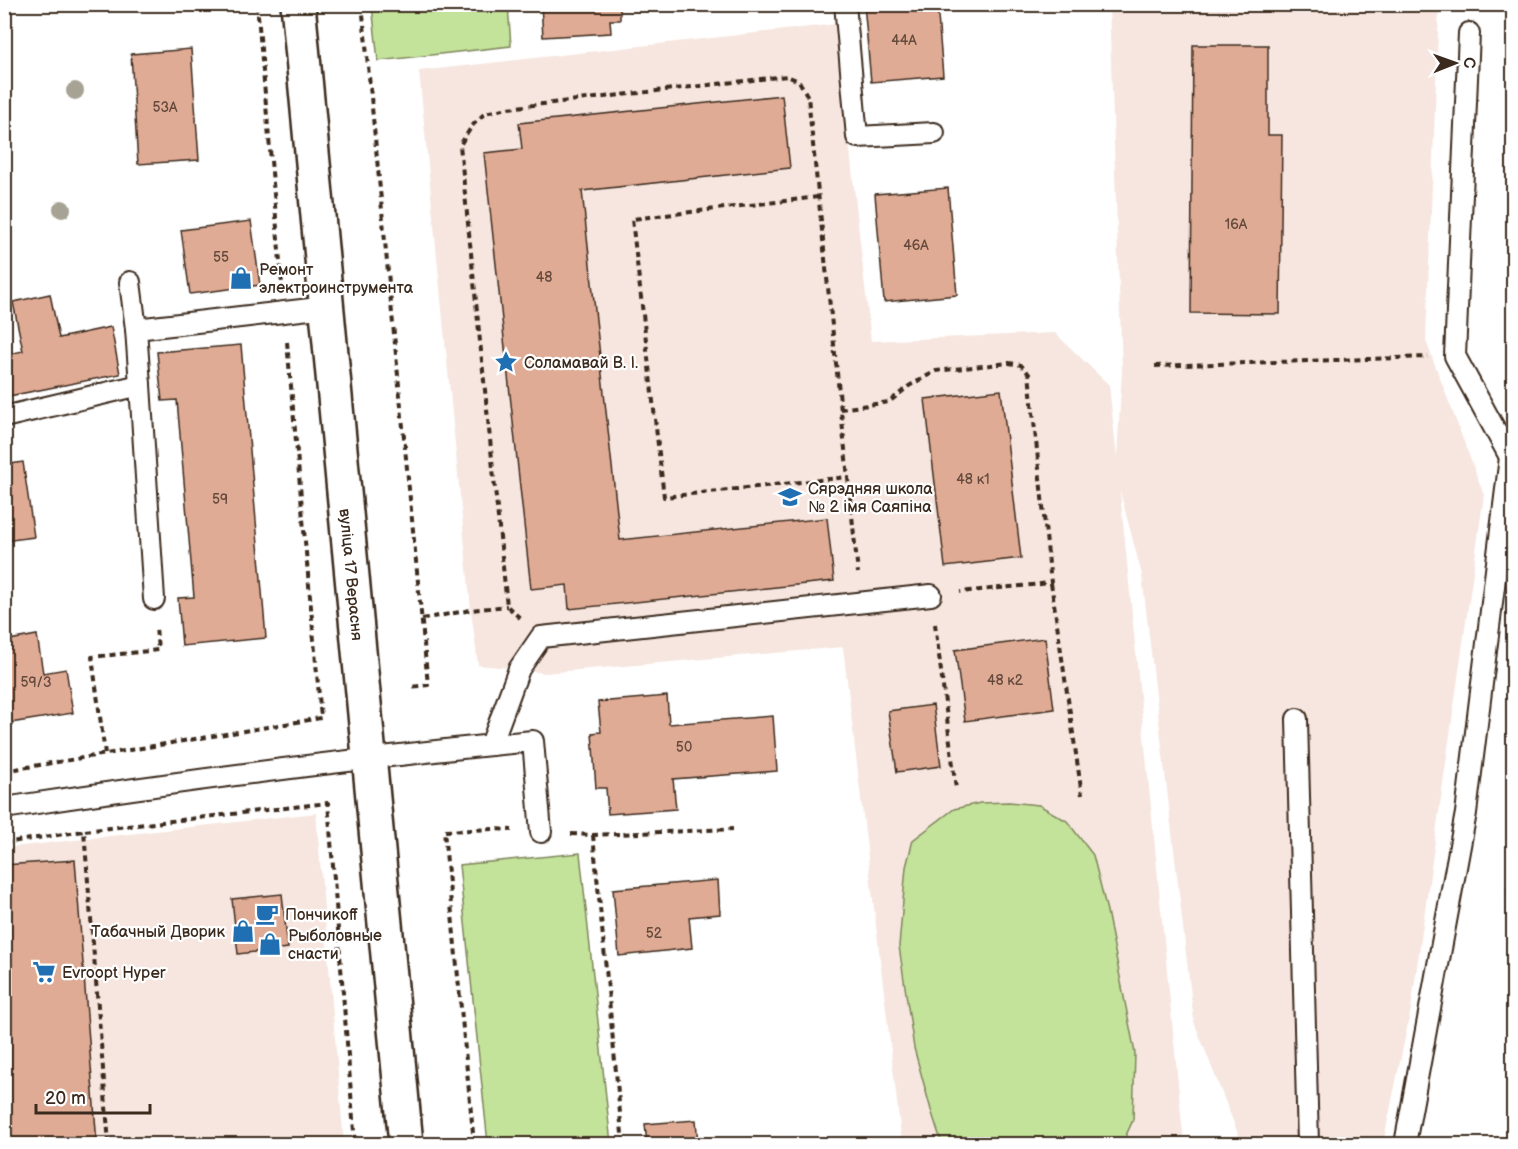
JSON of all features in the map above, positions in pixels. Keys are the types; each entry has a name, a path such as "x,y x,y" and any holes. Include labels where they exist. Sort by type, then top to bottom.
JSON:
{"street":[{"name":"вуліца 17 Верасня","path":"298,4 406,1144"}],"lane":[{"path":"845,4 857,137 934,133"},
{"path":"1405,1144 1466,813 1512,455 1455,356 1469,33"},
{"path":"130,282 136,329 154,599"},
{"path":"136,329 327,307"},
{"path":"4,417 140,385"},
{"path":"491,745 519,669 541,637 931,595"},
{"path":"1297,719 1308,1144"},
{"path":"4,808 158,784 533,741 541,832"}],"path":[{"path":"4,771 321,718 257,4"},
{"path":"362,4 428,685 410,687"},
{"path":"541,637 507,606 460,145 472,126 485,113 508,108 787,76 799,81 808,97 861,602"},
{"path":"818,197 632,219 664,496 847,477"},
{"path":"1155,366 1455,356"},
{"path":"840,409 889,402 909,386 936,371 1009,363 1021,365 1029,374 1052,583 1082,795"},
{"path":"956,789 931,595 1052,583"},
{"path":"422,619 507,606"},
{"path":"105,754 92,657 158,650"},
{"path":"4,843 84,831 328,802 355,1144"},
{"path":"622,1144 593,835 733,830"},
{"path":"84,831 110,1144"},
{"path":"444,831 473,1133"}],"shaded area":[{"path":"1109,5 1439,5 1426,341 1484,495 1411,1009 1383,1144 1242,1144 1194,1022 1142,575 1120,491 1184,1144 902,1144 843,647 544,673 478,665 419,71 836,24 871,341 1055,333 1109,385 1117,458 1122,370"},
{"path":"316,813 344,1144 5,1144 4,848"},
{"path":"1505,886 1514,886 1513,1144"}],"green space":[{"path":"372,5 508,5 511,46 378,61"},
{"path":"1009,802 1039,805 1067,821 1093,855 1107,911 1135,1053 1133,1120 1122,1144 942,1144 914,1048 899,946 906,867 913,840 954,809 980,803"},
{"path":"580,853 611,1144 488,1144 459,865"}],"building":[{"path":"541,4 620,4 620,20 610,20 611,33 543,37"},
{"path":"864,4 937,4 943,76 871,82"},
{"path":"1193,45 1268,45 1268,135 1282,135 1280,314 1191,313"},
{"path":"191,49 199,160 138,164 131,54"},
{"path":"782,95 790,168 582,191 620,540 827,518 834,581 569,609 567,585 531,589 484,153 522,149 519,123"},
{"path":"948,188 957,295 884,302 875,194"},
{"path":"251,221 260,285 190,294 181,230"},
{"path":"50,294 59,338 111,327 120,374 9,396 4,375 4,355 23,351 13,302"},
{"path":"241,345 266,638 182,646 178,598 194,597 177,400 162,401 157,352"},
{"path":"1001,390 1021,558 945,567 925,399"},
{"path":"23,462 34,537 4,541 4,465"},
{"path":"37,635 43,673 66,669 73,713 4,724 4,641"},
{"path":"1045,638 1054,709 965,721 955,650"},
{"path":"667,696 669,724 773,716 777,771 673,779 676,809 608,814 606,788 596,788 592,733 601,732 598,702"},
{"path":"933,705 941,766 897,772 888,711"},
{"name":"Evroopt Hyper","path":"75,860 97,1144 4,1144 4,865"},
{"path":"718,880 720,914 689,917 692,948 619,956 613,889"},
{"path":"282,894 288,948 238,954 232,899"},
{"path":"696,1120 698,1144 647,1144 645,1124"}],"place":[{"name":"Ремонт электроинструмента","path":"241,278"},
{"name":"Соламавай В. І.","path":"506,362"},
{"name":"Сярэдняя школа № 2 імя Саяпіна","path":"790,497"},
{"name":"Пончикoff","path":"267,914"},
{"name":"Табачный Дворик","path":"243,931"},
{"name":"Рыболовные снасти","path":"270,944"},
{"name":"Evroopt Hyper","path":"44,972"}]}
